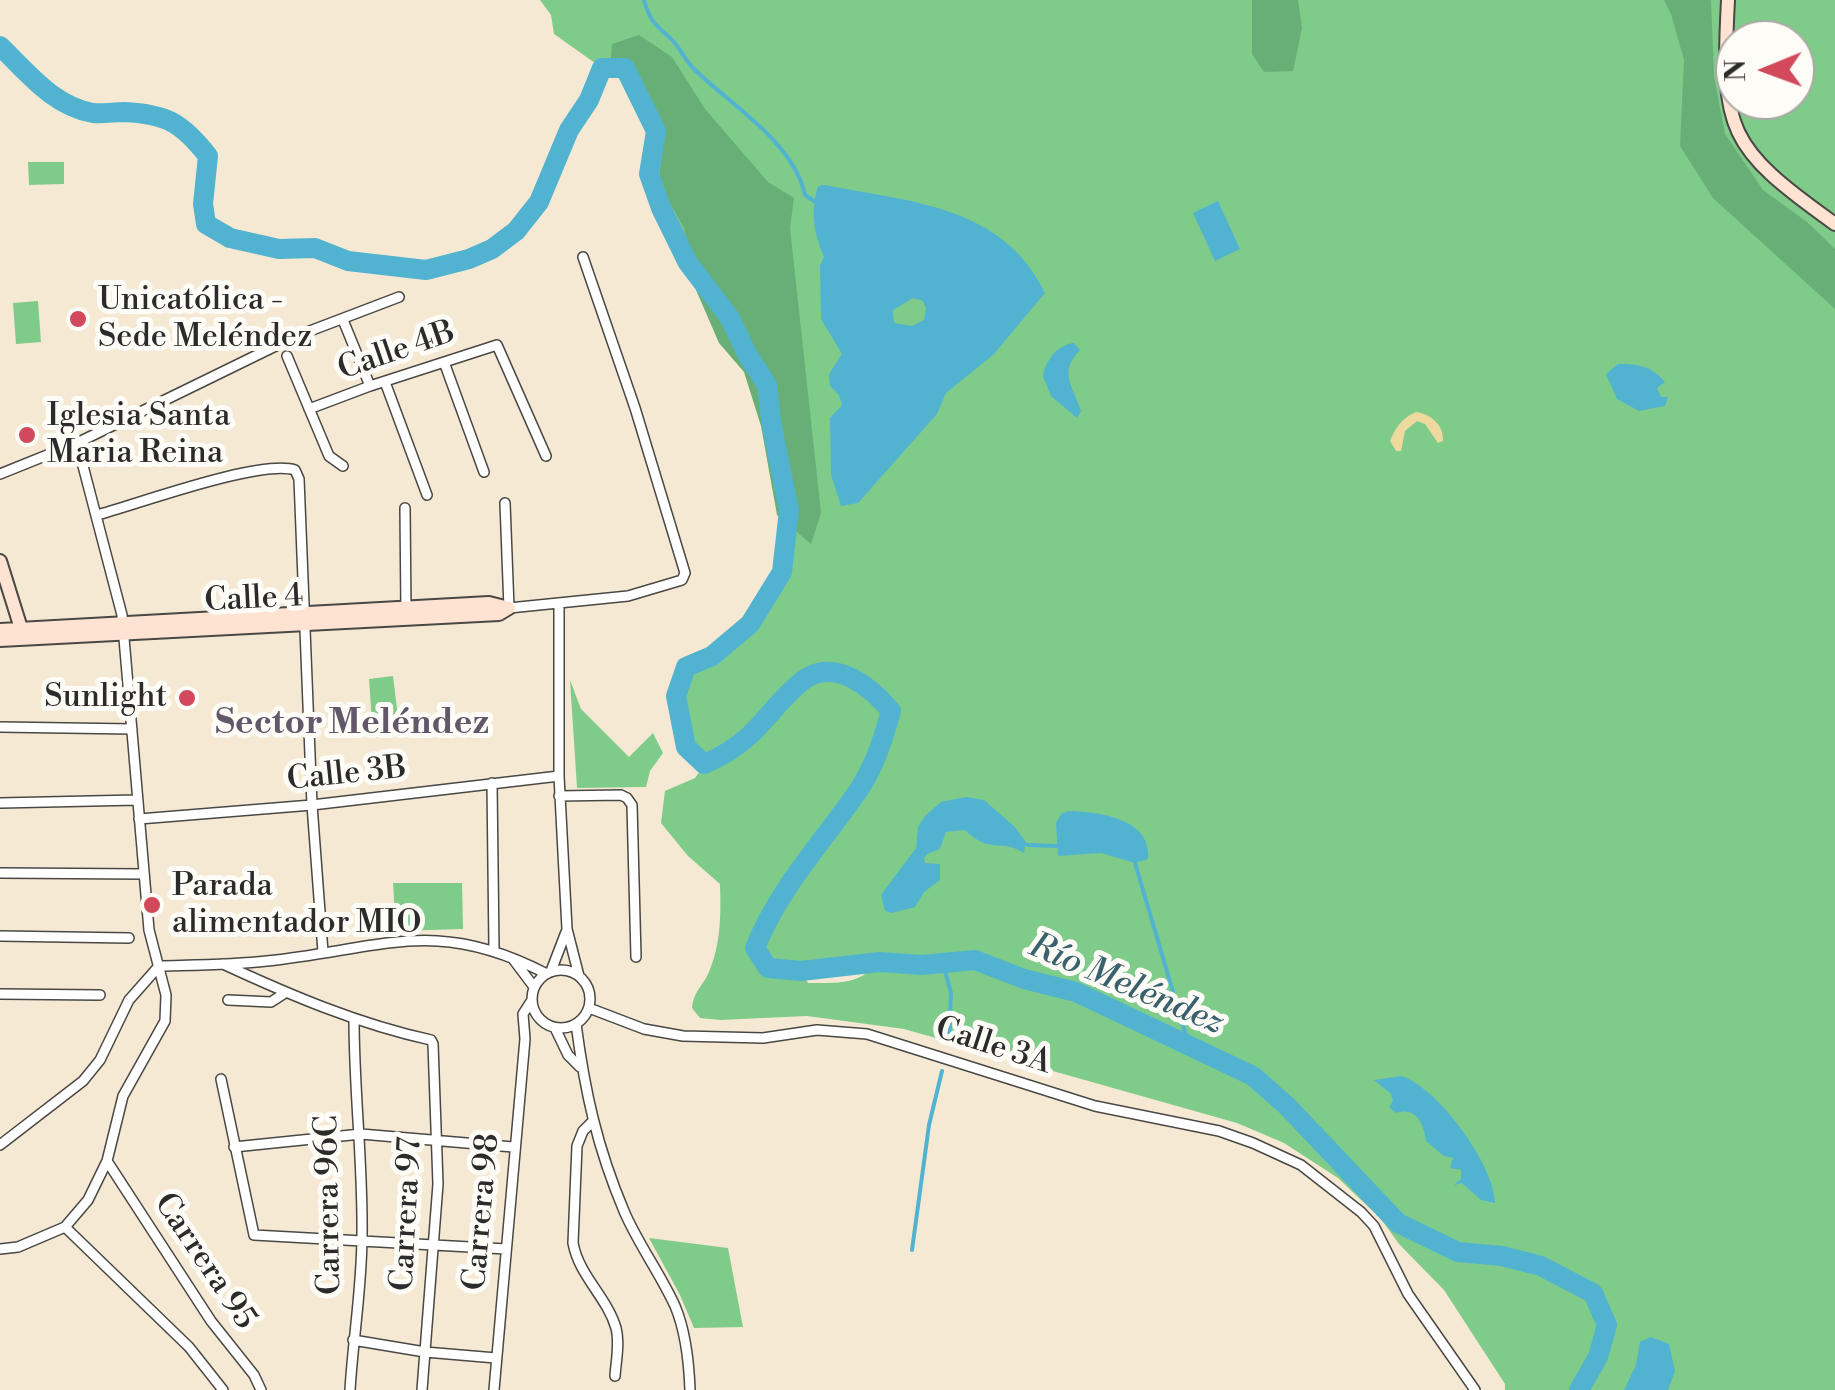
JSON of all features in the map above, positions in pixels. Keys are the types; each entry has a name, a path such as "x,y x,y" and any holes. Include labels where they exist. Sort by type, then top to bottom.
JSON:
{"street":[{"path":"1728,0 1724,68 1732,123 1740,140 1791,193 1835,224"},
{"name":"Calle 4","path":"0,640 23,635 406,614 499,603 509,608 559,604 628,596 682,580 684,572 657,481 584,257"},
{"name":"Calle 4B","path":"0,474 77,443 294,337 399,297"},
{"path":"343,320 370,386"},
{"name":"Calle 4B","path":"287,356 310,409 497,345 546,456"},
{"path":"444,362 484,472"},
{"path":"385,382 427,495"},
{"path":"310,409 328,456 343,466"},
{"path":"0,1249 18,1247 65,1226 88,1200 107,1161 124,1096 164,1021 166,995 149,930 143,874 123,629 77,443"},
{"path":"97,515 230,476 284,467 295,470 299,479 312,805 324,952"},
{"path":"505,503 509,608"},
{"path":"405,508 406,614"},
{"path":"0,560 23,635"},
{"path":"559,604 559,776 567,929 579,976 589,990 588,1008 576,1024 580,1067 592,1122 633,1233 676,1308 685,1339 690,1390"},
{"name":"Calle 4","path":"0,630 23,635"},
{"path":"0,728 132,728"},
{"name":"Calle 3B","path":"139,819 312,805 559,776"},
{"path":"492,783 494,949"},
{"path":"560,796 621,796 632,805 636,957"},
{"path":"0,803 137,800"},
{"path":"0,872 143,874"},
{"path":"567,929 548,972 534,986 532,1000 534,1010 543,1022 555,1028 568,1054 580,1067"},
{"path":"0,936 129,938"},
{"path":"0,1145 83,1081 100,1060 129,1000 159,966 223,964 396,940 439,938 494,949 548,972 567,970 579,976"},
{"path":"513,959 534,986"},
{"path":"223,964 354,1019"},
{"path":"228,1000 271,1002 286,993"},
{"path":"0,994 100,996"},
{"name":"Carrera 98","path":"494,1390 524,1014 532,1000"},
{"name":"Calle 3A","path":"588,1008 644,1028 682,1036 763,1038 817,1030 867,1034 1094,1106 1220,1130 1301,1165 1362,1212 1374,1226 1408,1294 1476,1390"},
{"name":"Carrera 97","path":"354,1019 431,1040 439,1140 422,1390"},
{"name":"Carrera 96C","path":"350,1390 362,1240 354,1019"},
{"path":"525,1039 543,1022"},
{"path":"555,1028 576,1024"},
{"path":"221,1079 254,1235 506,1250"},
{"path":"592,1122 577,1146 573,1243 576,1258 617,1330 615,1376"},
{"path":"234,1147 361,1134 514,1147"},
{"name":"Carrera 95","path":"107,1161 178,1274 254,1375 261,1390"},
{"path":"65,1226 190,1348 223,1390"},
{"path":"353,1340 496,1358"}],"green space":[{"path":"540,0 1835,0 1835,1390 1505,1390 1505,1384 1444,1290 1399,1244 1381,1219 1338,1178 1284,1143 1237,1123 904,1029 807,1016 700,1018 692,1008 716,950 720,884 688,856 661,823 665,791 695,778 704,765 686,747 676,696 686,667 712,656 750,625 782,572 789,510 772,427 710,289 688,263 661,208 649,174 656,131 626,68 602,68 554,34 551,15","holes":["875,962 855,979 826,983 808,983 802,972"]},
{"path":"1252,0 1298,0 1302,28 1293,71 1264,72 1252,54"},
{"path":"1664,0 1711,0 1715,120 1722,120 1725,134 1763,190 1807,222 1835,249 1835,309 1713,198 1680,146 1684,60"},
{"path":"639,35 672,57 705,109 768,182 794,198 790,228 821,513 811,544 777,515 761,426 744,372 719,343 696,290 684,228 659,184 662,144 656,117 624,60 611,58 612,44"},
{"path":"28,162 64,162 64,184 29,185"},
{"path":"38,301 41,342 16,344 13,303"},
{"path":"393,676 400,733 373,736 369,679"},
{"path":"570,680 581,709 629,757 653,733 663,753 650,771 646,787 577,788"},
{"path":"393,883 462,883 463,929 396,931"},
{"path":"649,1238 728,1248 743,1327 694,1328"}],"sand":[{"path":"1416,412 1436,421 1443,441 1438,443 1425,424 1417,421 1405,431 1401,451 1396,451 1390,441 1394,432"}],"water":[{"path":"818,186 921,203 979,225 1005,241 1027,264 1045,293 993,355 946,393 937,414 858,503 841,506 831,475 830,418 842,405 830,386 829,374 842,354 821,319 820,266 824,257 814,214","holes":["913,298 923,301 924,320 912,326 894,323 893,310"]},
{"path":"1218,201 1240,249 1215,261 1193,213"},
{"path":"1074,343 1080,350 1069,372 1081,411 1077,418 1051,396 1043,376 1053,354"},
{"path":"1618,364 1655,372 1665,382 1657,388 1661,397 1668,397 1665,406 1639,411 1617,399 1606,374"},
{"path":"966,797 984,800 1015,827 1028,845 1024,853 982,842 965,830 946,832 940,849 924,858 925,863 940,864 940,880 924,892 915,907 885,911 881,895 916,848 918,827 925,816 941,802"},
{"path":"1069,811 1109,816 1133,826 1147,845 1148,859 1135,863 1101,853 1058,856 1056,823 1061,814"},
{"path":"1401,1076 1431,1095 1462,1130 1486,1169 1495,1203 1481,1200 1462,1183 1454,1185 1461,1179 1461,1170 1450,1168 1453,1158 1444,1156 1426,1141 1414,1114 1396,1113 1389,1107 1393,1101 1391,1094 1374,1080"},
{"path":"1651,1337 1669,1344 1675,1371 1668,1390 1624,1390 1636,1365 1640,1342"}],"waterway":[{"path":"644,0 653,21 693,68 774,141 799,176 805,195 814,201"},
{"name":"Río Meléndez","path":"0,46 42,87 65,103 93,113 152,115 172,122 190,135 208,156 203,204 206,224 230,238 279,249 315,248 348,261 426,270 469,259 492,249 516,231 539,202 569,130 589,100 602,68 625,68 656,131 649,174 661,208 688,263 730,318 767,385 789,510 782,572 750,624 712,656 686,667 676,696 686,747 704,764 723,755 750,735 797,685 817,673 852,678 891,711 864,782 765,926 755,948 768,968 801,971 880,962 922,965 975,960 1024,979 1076,992 1253,1076 1287,1106 1398,1223 1458,1252 1502,1256 1541,1266 1593,1293 1607,1325 1598,1357 1579,1390"},
{"path":"1028,845 1057,846"},
{"path":"1135,863 1189,1046"},
{"path":"943,964 951,993 949,1041"},
{"path":"912,1250 929,1125 942,1071"}],"place":[{"name":"Unicatólica - Sede Meléndez","path":"78,319"},
{"name":"Iglesia Santa Maria Reina","path":"27,435"},
{"name":"Sunlight","path":"187,698"},
{"name":"Parada alimentador MIO","path":"152,905"}],"district":[{"name":"Sector Meléndez","path":"352,725"}]}
